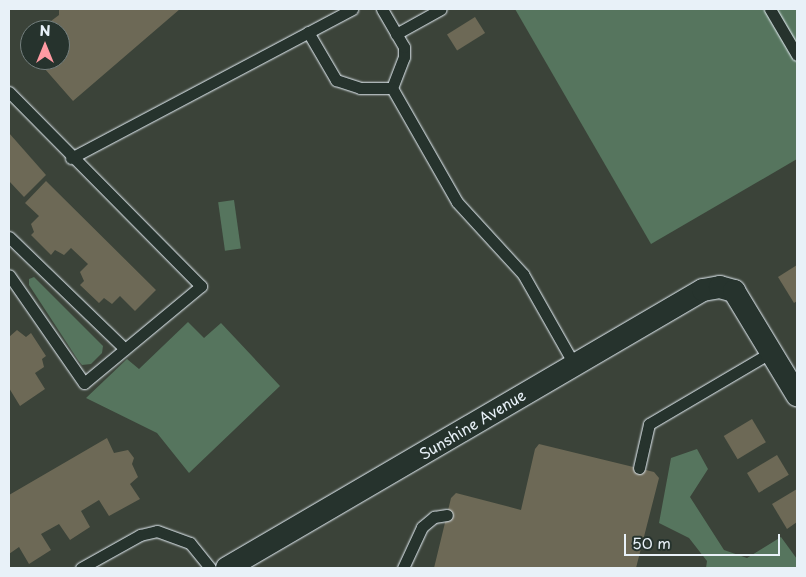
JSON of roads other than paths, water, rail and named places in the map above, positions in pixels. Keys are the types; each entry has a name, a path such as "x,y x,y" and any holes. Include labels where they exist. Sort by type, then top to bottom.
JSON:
{"street":[{"name":"Sunshine Avenue","path":"227,568 695,294 720,287 734,291 771,352"},
{"path":"771,352 797,395"}],"lane":[{"path":"71,158 352,9"},
{"path":"382,9 396,34 404,57 392,88"},
{"path":"396,34 441,9"},
{"path":"770,9 797,55"},
{"path":"308,32 336,80 360,88 392,88"},
{"path":"392,88 457,202 523,274 574,364"},
{"path":"9,92 71,158 201,286 84,383 9,276"},
{"path":"9,237 124,349"},
{"path":"638,468 649,424 771,352"},
{"path":"404,568 412,544 422,527 434,517 447,515"},
{"path":"81,568 140,535 157,530 190,543 210,568"}]}
